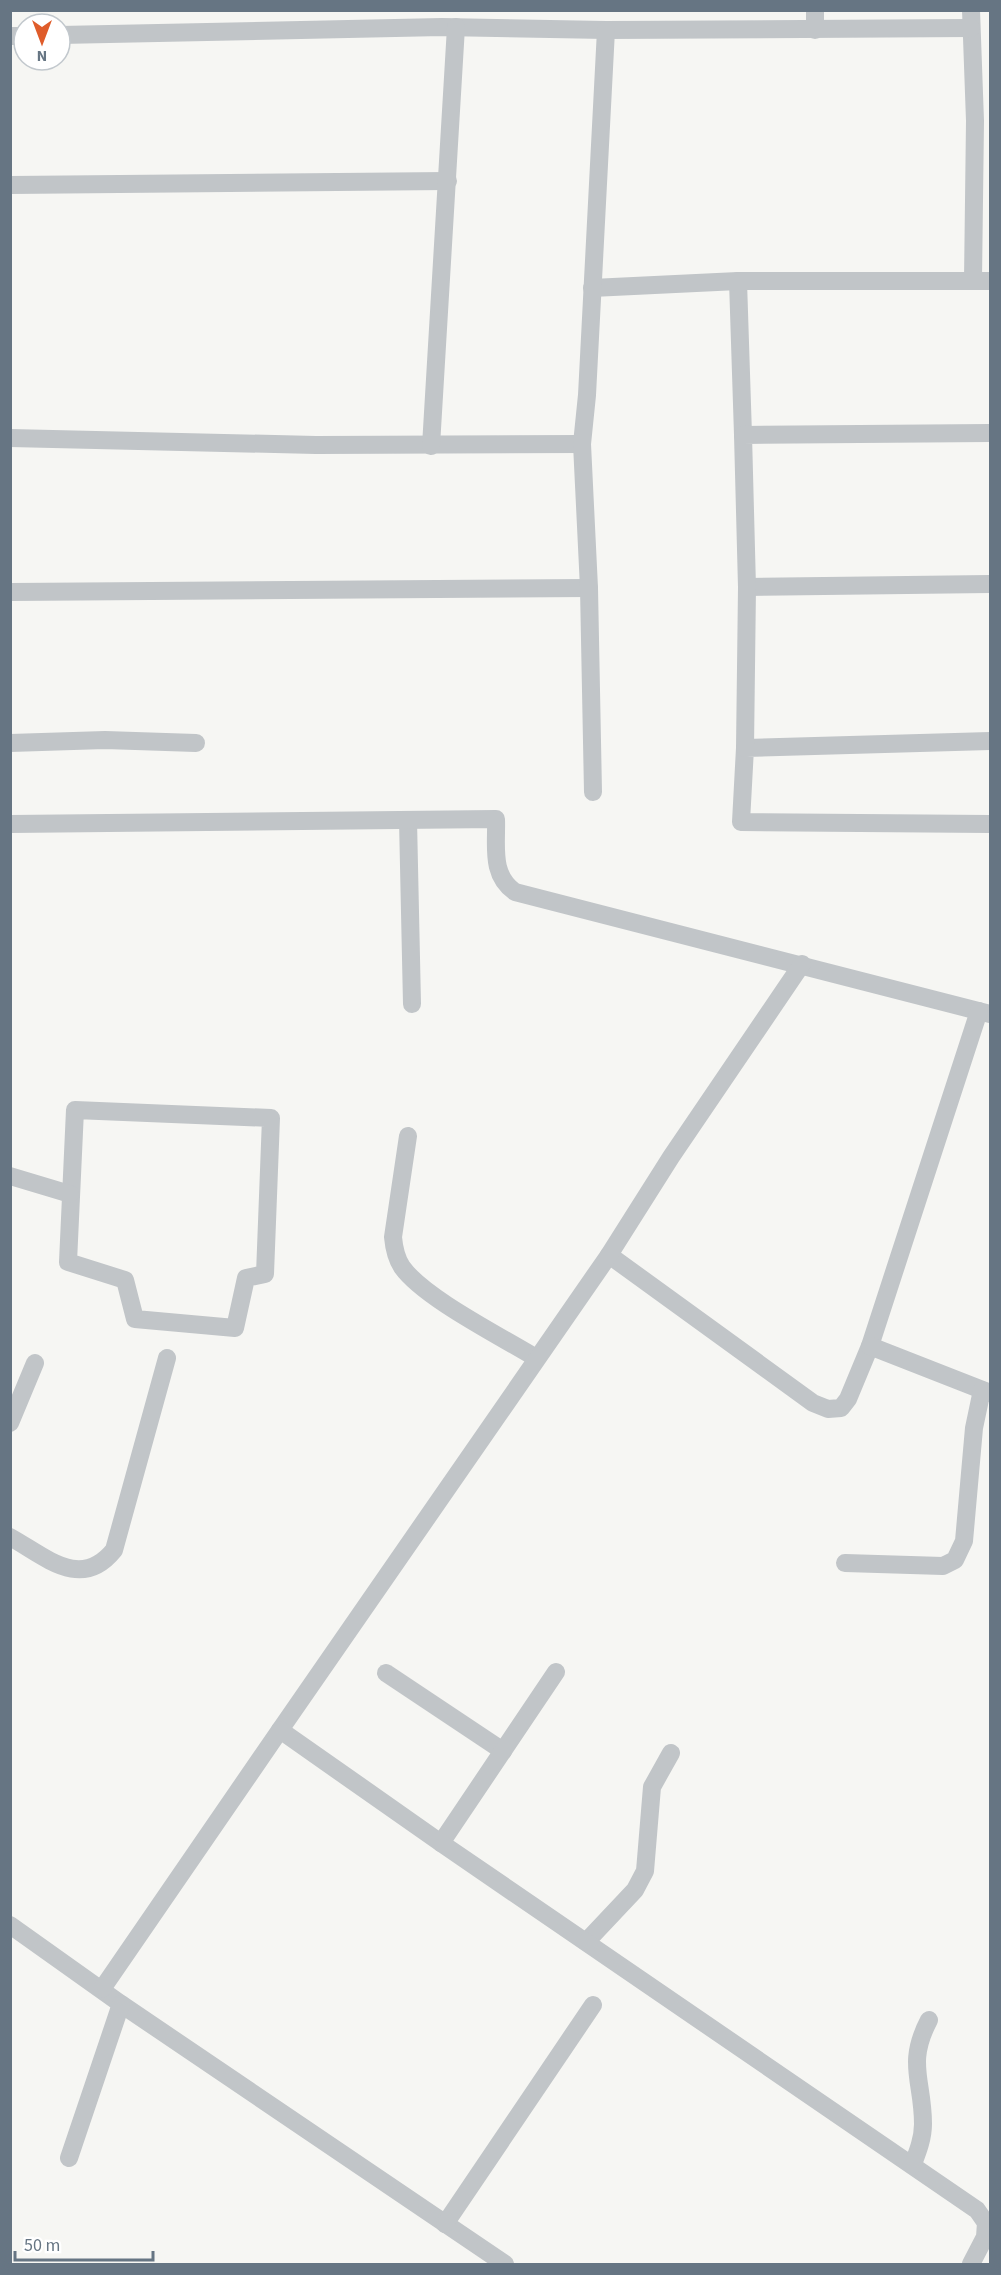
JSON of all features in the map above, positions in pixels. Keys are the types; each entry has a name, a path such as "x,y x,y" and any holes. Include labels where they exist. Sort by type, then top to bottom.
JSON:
{"street":[{"path":"815,10 815,30"},
{"path":"72,35 447,22 606,30 815,30 971,19 982,121 982,280 738,281 592,288"},
{"path":"431,446 448,182 447,22"},
{"path":"593,792 589,588 582,444 606,30"},
{"path":"10,185 448,182"},
{"path":"738,281 747,587 745,748 741,822 990,824"},
{"path":"743,435 990,433"},
{"path":"10,438 431,446 582,444"},
{"path":"747,587 990,584"},
{"path":"10,592 589,588"},
{"path":"10,743 105,740 196,743"},
{"path":"745,748 990,741"},
{"path":"10,824 496,819 499,873 504,883 515,892 802,964 985,1013 870,1346 848,1400 841,1408 828,1409 813,1402 609,1255"},
{"path":"408,820 412,1004"},
{"path":"102,1989 609,1255 671,1157 802,964"},
{"path":"75,1110 271,1118 266,1274 246,1278 235,1328 135,1319 124,1280 68,1262 70,1194 75,1110"},
{"path":"408,1136 393,1237 395,1253 402,1267 419,1285 536,1358"},
{"path":"10,1176 70,1194"},
{"path":"845,1563 943,1566 955,1560 964,1540 974,1428 986,1391 870,1346"},
{"path":"10,1537 70,1570 86,1571 104,1562 114,1550 167,1358"},
{"path":"10,1423 35,1363"},
{"path":"441,1843 556,1672"},
{"path":"386,1673 503,1751"},
{"path":"280,1730 441,1843 913,2164 977,2211 988,2220 985,2237 971,2265"},
{"path":"586,1942 635,1890 645,1871 652,1787 671,1753"},
{"path":"10,1924 121,2004 505,2265"},
{"path":"69,2158 121,2004"},
{"path":"445,2224 593,2005"},
{"path":"913,2164 921,2141 923,2123 915,2058 920,2038 929,2020"}]}
